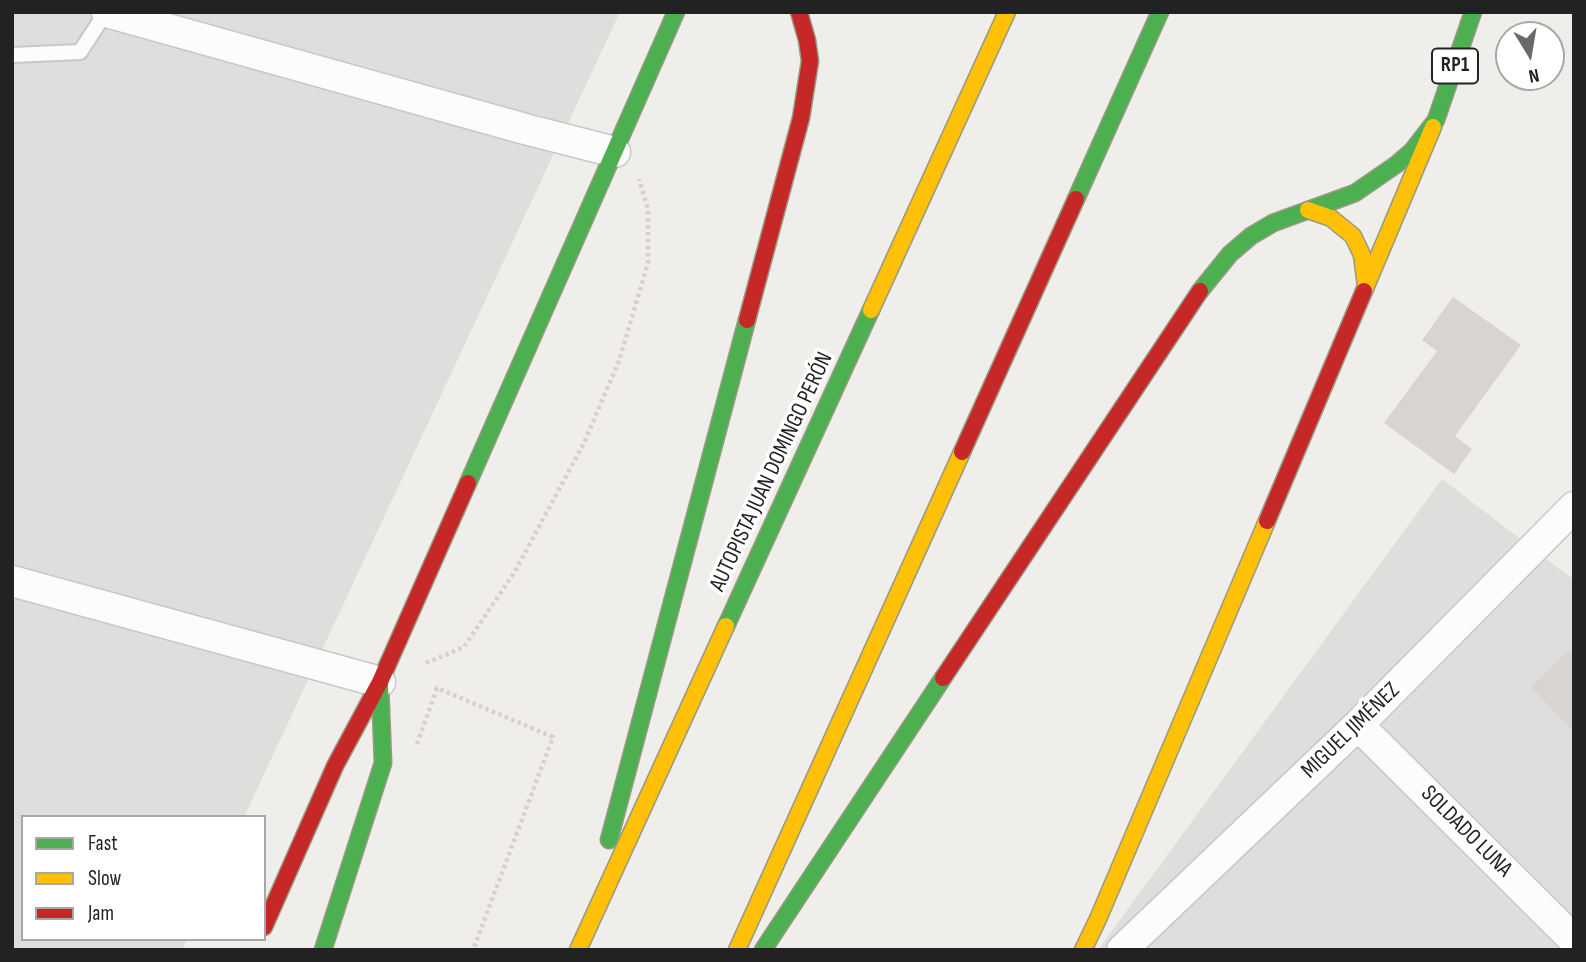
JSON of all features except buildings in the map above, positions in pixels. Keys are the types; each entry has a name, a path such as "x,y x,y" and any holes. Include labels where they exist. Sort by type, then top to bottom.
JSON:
{"main road":[{"path":"266,922 335,766 380,682 676,12"},
{"path":"580,947 801,118 810,61 799,12"},
{"name":"AUTOPISTA JUAN DOMINGO PERÓN","path":"580,947 1007,12"},
{"path":"737,950 1160,12"},
{"name":"RP1","path":"1083,950 1436,120 1473,12"},
{"path":"763,950 1203,286 1230,254 1251,236 1273,223 1355,193 1397,164 1412,151 1436,120"},
{"path":"1308,210 1331,218 1353,236 1362,255 1366,286"},
{"path":"323,950 383,763 380,682"}],"street":[{"path":"106,12 615,152"},
{"name":"MIGUEL JIMÉNEZ","path":"1137,945 1574,507"},
{"path":"12,582 380,682"},
{"name":"SOLDADO LUNA","path":"1359,725 1574,940"},
{"path":"1098,919 1137,945"}],"lane":[{"path":"12,55 80,52 106,12"}],"path":[{"path":"380,682 464,647 514,573 584,443 619,361 648,263 648,209 638,176 615,152"},
{"path":"414,754 437,688 553,737 473,950"}],"shaded area":[{"path":"12,12 620,12 245,815 21,815 21,941 186,941 182,950 12,950"},
{"path":"1442,479 1574,580 1574,950 1098,950"}],"traffic: fast":[{"path":"468,483 676,12"},
{"path":"1076,199 1160,12"},
{"path":"1200,291 1230,254 1251,236 1273,223 1355,193 1412,151 1436,120 1473,12"},
{"path":"726,626 871,310"},
{"path":"609,840 747,320"},
{"path":"763,950 943,678"},
{"path":"323,950 383,763 380,685"}],"traffic: slow":[{"path":"871,310 1007,12"},
{"path":"1364,291 1433,127"},
{"path":"1308,210 1331,218 1353,236 1362,255 1366,286"},
{"path":"737,950 962,452"},
{"path":"1083,950 1267,521"},
{"path":"578,950 726,626"}],"traffic: jam":[{"path":"747,320 801,118 810,61 799,12"},
{"path":"962,452 1076,199"},
{"path":"943,678 1200,291"},
{"path":"1267,521 1364,291"},
{"path":"266,922 335,766 380,682 468,483"}]}
